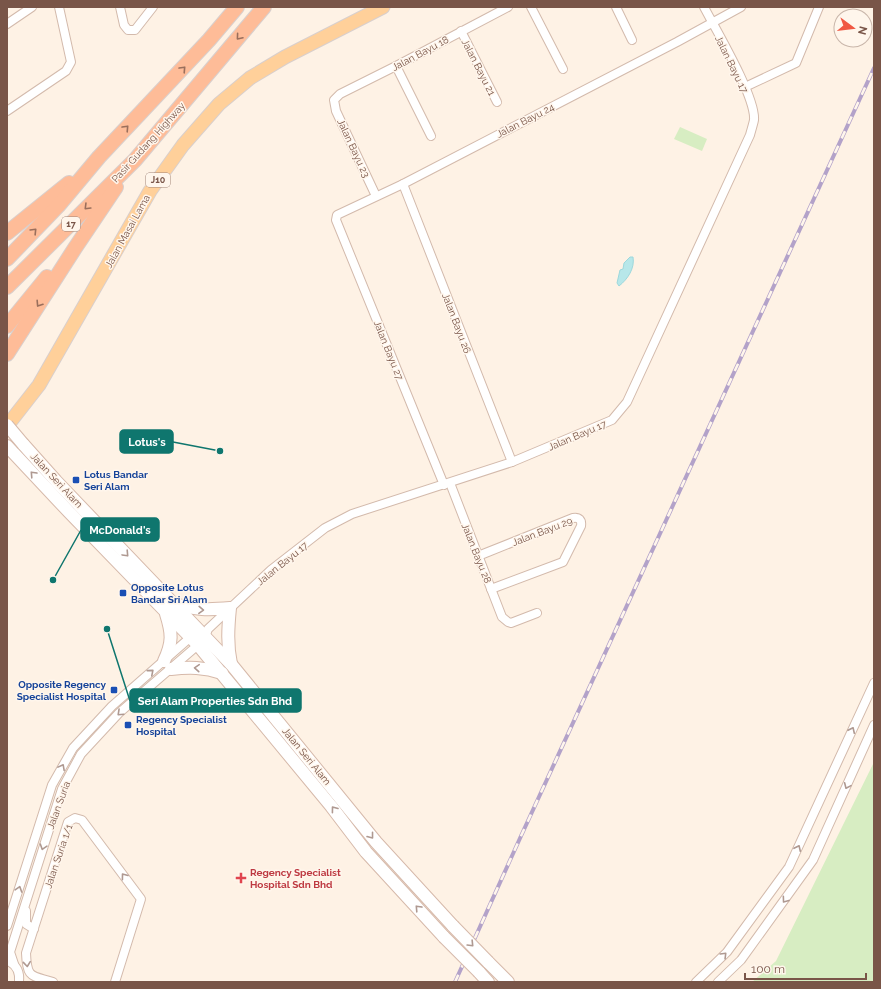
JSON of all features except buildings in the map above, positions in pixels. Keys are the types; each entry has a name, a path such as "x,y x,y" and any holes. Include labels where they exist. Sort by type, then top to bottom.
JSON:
{"highway":[{"name":"17","path":"7,259 58,206 99,157 209,40 237,7"},
{"name":"Pasir Gudang Highway","path":"7,287 135,160 264,7"},
{"path":"7,233 99,157"},
{"path":"7,354 75,248 135,160"},
{"path":"7,226 43,204"},
{"path":"7,326 52,271 75,248"}],"main road":[{"name":"Jalan Masai Lama","path":"7,425 39,385 150,191 183,145 219,104 250,78 285,57 383,7"},
{"name":"Jalan Seri Alam","path":"7,425 169,608"},
{"name":"Jalan Seri Alam","path":"10,449 169,608 231,664 376,842 453,926 508,982"},
{"path":"222,673 202,668 168,665 171,635 169,608 211,610 230,608 227,632 228,650 231,664"},
{"name":"Jalan Seri Alam","path":"200,636 222,673 331,806 366,852 444,937 488,982"}],"street":[{"path":"7,24 32,7"},
{"path":"7,111 66,71 71,62 59,7"},
{"path":"120,7 124,25 128,30 135,30 153,7"},
{"name":"Jalan Bayu 18","path":"334,100 340,94 508,7"},
{"path":"531,7 563,69"},
{"path":"616,7 632,40"},
{"name":"Jalan Bayu 17","path":"200,636 271,570 325,528 352,514 512,462 612,420 627,402 750,136 754,120 752,106 745,87 704,7"},
{"name":"Jalan Bayu 24","path":"337,215 403,184 741,7"},
{"path":"745,87 796,63 819,7"},
{"name":"Jalan Bayu 21","path":"461,31 497,102"},
{"path":"396,66 431,136"},
{"name":"Jalan Bayu 23","path":"334,100 336,111 376,196"},
{"name":"Jalan Bayu 26","path":"403,184 512,462"},
{"name":"Jalan Bayu 27","path":"337,215 336,220 447,484"},
{"name":"Jalan Bayu 28","path":"447,484 492,589 502,617 508,622 514,622 537,613"},
{"name":"Jalan Bayu 29","path":"478,556 573,518 580,519 581,526 563,562 492,589"},
{"name":"Jalan Suria","path":"10,963 10,952 62,789 81,754 119,713 200,636"},
{"name":"Jalan Suria","path":"7,926 52,785 72,748 112,706 168,665"},
{"path":"696,982 727,952 789,867 874,684"},
{"path":"718,982 741,960 813,860 874,725"},
{"name":"Jalan Suria 1/1","path":"54,982 31,975 26,969 26,953 68,822 75,818 82,820 141,899 115,982"},
{"path":"27,898 26,922 28,926 34,929"},
{"path":"10,963 19,978 26,982"}],"green space":[{"path":"680,127 707,139 702,151 674,139"},
{"path":"874,762 874,982 752,982 776,961"}],"water":[{"path":"630,257 633,257 632,269 628,277 619,286 617,283 620,270 623,269 624,263"}],"railway":[{"path":"455,982 874,68"}],"place":[{"name":"Lotus's","path":"220,451"},
{"name":"Lotus Bandar Seri Alam","path":"76,480"},
{"name":"McDonald's","path":"53,580"},
{"name":"Opposite Lotus Bandar Sri Alam","path":"123,593"},
{"name":"Seri Alam Properties Sdn Bhd","path":"107,629"},
{"name":"Opposite Regency Specialist Hospital","path":"114,690"},
{"name":"Regency Specialist Hospital","path":"128,725"},
{"name":"Regency Specialist Hospital Sdn Bhd","path":"241,878"}]}
